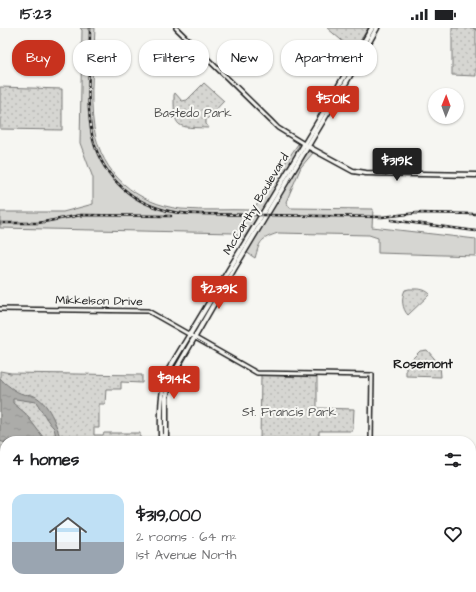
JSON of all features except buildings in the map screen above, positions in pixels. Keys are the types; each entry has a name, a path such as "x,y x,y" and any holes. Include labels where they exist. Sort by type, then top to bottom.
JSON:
{"main road":[{"name":"McCarthy Boulevard","path":"161,436 162,396 164,382 169,369 192,336 306,145 372,28"},
{"name":"McCarthy Boulevard","path":"306,145 344,86 377,28"},
{"path":"306,145 352,171 366,174 476,175"},
{"name":"McCarthy Boulevard","path":"166,436 166,398 170,380 192,336"}],"street":[{"path":"176,28 270,121 278,128 306,145"},
{"name":"Mikkelson Drive","path":"0,308 148,311 257,373 372,375 371,436"}],"green space":[{"path":"80,28 95,28 94,40 82,40 82,30"},
{"path":"327,28 368,28 361,40 341,40"},
{"path":"452,28 476,28 476,76 452,75"},
{"path":"81,76 92,76 94,128 104,159 113,173 124,184 150,201 181,209 251,210 256,206 298,144 299,145 294,157 243,240 234,233 0,228 0,212 63,212 93,204 93,178 80,143"},
{"name":"Bastedo Park","path":"204,83 224,101 206,120 206,124 209,128 190,127 179,124 176,121 175,115 175,93 182,101 187,100"},
{"path":"0,87 62,89 62,130 0,129"},
{"path":"309,151 313,153 301,167 286,202 290,208 373,209 372,227 476,239 476,256 378,253 378,238 369,235 278,233 262,241 255,258 246,252 284,187"},
{"path":"405,290 423,290 430,294 408,315 403,307 403,300"},
{"path":"427,350 440,365 441,377 406,376 406,366 409,362 420,351"},
{"path":"0,371 11,373 142,375 142,383 121,382 121,389 106,389 105,404 99,404 99,428 94,428 94,435 103,435 104,433 140,433 140,436 0,436"},
{"name":"St. Francis Park","path":"261,375 317,377 317,408 354,409 352,431 319,431 319,436 260,436"}],"water":[{"path":"0,378 17,392 32,395 38,398 48,408 55,421 59,436 56,436 54,428 36,402 13,399 13,403 25,413 42,436 0,436"}],"railway":[{"path":"90,28 89,104 91,129 94,142 105,167 113,178 122,188 145,203 168,211 195,214 382,217 417,213 476,214"},
{"path":"0,223 38,223 81,215 171,216"},
{"path":"391,220 476,231"}],"district":[{"name":"Rosemont","path":"423,364"}]}
